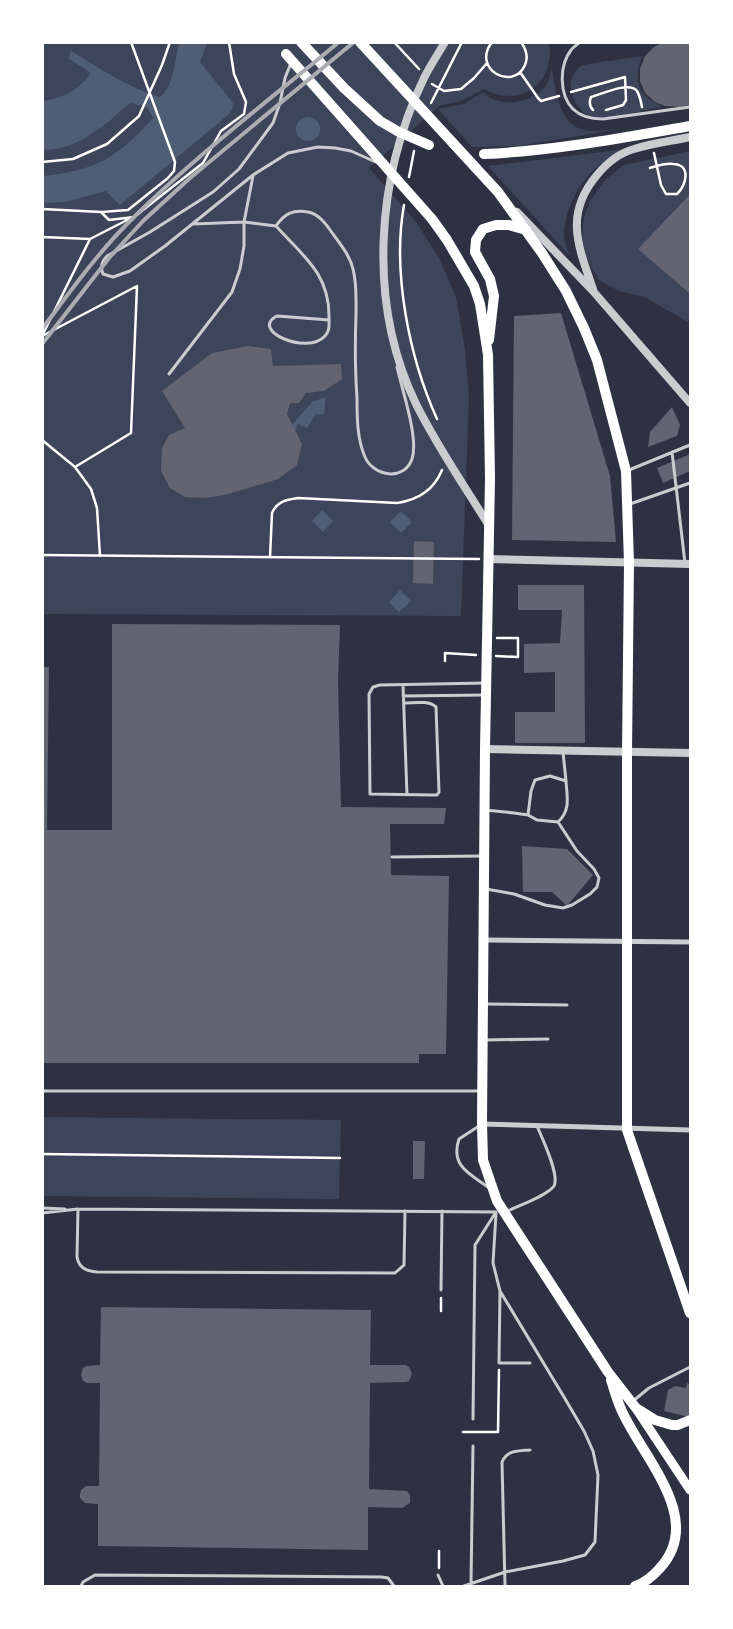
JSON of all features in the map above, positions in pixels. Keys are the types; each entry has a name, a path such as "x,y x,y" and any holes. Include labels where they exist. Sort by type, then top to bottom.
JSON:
{"main road":[{"path":"301,42 344,88 380,121 399,132 429,145"},
{"path":"360,42 498,192 526,230 566,291 597,360 626,471 629,563 627,1130 690,1313"},
{"path":"289,57 432,219 447,240 474,286 480,304 488,355"},
{"path":"484,154 528,152 690,126"},
{"path":"526,230 509,225 496,225 483,229 476,240 475,252 490,279 494,296 488,355 490,479 486,638 483,1160 501,1212 690,1490"},
{"path":"608,1372 621,1410 670,1497 675,1520 676,1539 669,1559 655,1574 636,1586"},
{"path":"634,1405 665,1424 678,1425 690,1420"}],"street":[{"path":"445,42 425,76 406,122 392,178 384,233 383,263 386,301 392,339 416,402 443,455 488,524"},
{"path":"594,291 580,252 576,227 578,210 586,188 616,157 633,149 690,137"},
{"path":"498,192 594,291 690,401"},
{"path":"488,559 688,564"},
{"path":"485,750 690,754"},
{"path":"484,940 690,942"},
{"path":"482,1124 627,1130 690,1130"}],"lane":[{"path":"580,42 571,50 564,65 562,80 565,96 573,109 584,116 603,119 690,107"},
{"path":"289,57 280,103 273,123 239,169 213,192 150,232 106,256 102,260 101,265 103,274 114,277 130,271 166,246 253,175 288,153 318,147 351,151 383,165"},
{"path":"169,374 232,292 242,261 244,222 253,175"},
{"path":"276,226 286,214 310,212 327,225 349,257 354,270 356,288 355,364 358,426 364,456 368,464 376,471 386,474 395,474 404,470 411,461 414,446 392,339"},
{"path":"192,224 244,222 276,226 318,272 324,283 327,296 329,320 329,330 319,341 312,343 282,340 275,335 270,327 274,317 281,315 329,320"},
{"path":"626,471 690,445"},
{"path":"672,452 688,564"},
{"path":"627,505 690,483"},
{"path":"404,703 432,704 436,707 439,792 437,795 370,794 369,694 373,687 380,685 486,683"},
{"path":"403,685 407,795"},
{"path":"403,696 486,695"},
{"path":"558,822 564,816 567,806 563,752"},
{"path":"528,815 535,780 550,776 566,781"},
{"path":"485,810 528,815 537,820 558,822"},
{"path":"484,888 514,894 546,905 563,908 572,905 598,887 599,878 594,868 577,851 558,822"},
{"path":"392,857 484,856"},
{"path":"484,1004 567,1005"},
{"path":"483,1040 548,1038"},
{"path":"42,1091 482,1091"},
{"path":"482,1124 460,1139 457,1155 464,1170 494,1190"},
{"path":"42,1208 501,1212 548,1192 555,1184 553,1168 537,1126"},
{"path":"78,1209 78,1263 87,1271 396,1273 404,1265 405,1210"},
{"path":"42,1213 78,1209"},
{"path":"441,1290 442,1211"},
{"path":"501,1212 493,1263 500,1291 499,1363 530,1363"},
{"path":"473,1419 475,1245 501,1212"},
{"path":"464,1586 505,1572 585,1555 595,1542 598,1475 593,1451 584,1431 500,1291"},
{"path":"634,1405 648,1388 690,1367"},
{"path":"471,1584 473,1446"},
{"path":"505,1586 502,1462 508,1452 530,1450"},
{"path":"81,1586 83,1582 95,1575 382,1577 388,1578 394,1586"},
{"path":"438,1575 443,1586"}],"path":[{"path":"42,209 101,212 128,210 174,171 175,162 131,42"},
{"path":"42,162 73,159 107,144 139,116 162,65 170,42"},
{"path":"394,42 423,74"},
{"path":"430,104 462,42"},
{"path":"492,42 488,47 486,55 487,63 497,75 505,77 513,76 525,66 526,50 521,42"},
{"path":"42,238 90,238 134,217 203,163 221,131 244,114 246,102 234,74 229,43"},
{"path":"427,79 444,92 461,88 474,78 487,63"},
{"path":"520,72 542,101 625,77 625,90"},
{"path":"408,183 414,150"},
{"path":"650,168 662,165"},
{"path":"405,200 400,234 402,284 406,317 417,370 439,425"},
{"path":"101,212 109,220 134,217"},
{"path":"43,336 90,238"},
{"path":"43,336 137,286 132,433 75,467"},
{"path":"42,440 75,467 91,489 97,508 100,556"},
{"path":"270,557 272,513 275,506 284,501 298,498 397,504 411,501 422,495 440,475 442,469"},
{"path":"42,555 488,559"},
{"path":"486,638 518,638 518,657"},
{"path":"445,661 446,653"},
{"path":"42,1154 340,1158"},
{"path":"441,1290 441,1311"},
{"path":"463,1432 498,1432 499,1363"},
{"path":"438,1575 439,1551"}],"shaded area":[{"path":"43,43 548,43 550,54 548,66 538,84 530,90 513,96 503,96 484,89 461,101 439,106 369,168 417,223 439,258 456,297 465,350 469,397 461,616 43,614"},
{"path":"179,43 207,43 200,62 233,103 232,110 228,115 120,205 106,191 65,202 43,203 43,176 78,170 105,160 128,143 153,118 147,107 131,103 81,140 63,147 43,150 43,101 70,93 81,85 91,73 68,58 71,51 125,83 159,97 164,93 171,80"},
{"path":"642,56 638,73 639,86 647,97 662,106 600,118 589,115 581,110 575,102 571,86 571,80 578,68 592,63"},
{"path":"552,68 561,108 572,124 581,129 592,131 619,129 519,146 472,147 438,109 464,104 483,92 498,101 516,102 525,100 541,91 547,84"},
{"path":"308,117 317,120 320,129 317,138 308,141 299,138 296,129 299,120"},
{"path":"635,148 621,151 606,160 596,168 579,189 572,201 565,225 564,238 570,256 488,166"},
{"path":"690,151 690,194 638,249 690,294 690,323 644,297 619,291 599,280 584,253 582,236 584,217 590,201 605,180 624,165"},
{"path":"326,397 324,414 316,414 307,428 298,424 292,437 284,434 312,402"},
{"path":"322,510 333,521 323,532 312,521"},
{"path":"401,511 412,522 401,533 390,522"},
{"path":"400,590 411,601 399,612 389,602"},
{"path":"43,1117 341,1120 339,1199 43,1196"}],"building":[{"path":"664,42 690,42 690,105 680,107 665,106 655,102 645,93 640,81 640,69 645,56 654,47"},
{"path":"690,194 690,294 638,249"},
{"path":"561,313 610,476 616,542 512,540 514,316"},
{"path":"248,346 271,349 273,366 341,364 342,379 324,391 306,393 299,403 290,403 287,414 302,444 297,465 278,479 225,495 204,498 185,497 170,488 161,471 162,448 169,435 185,428 162,391 212,353"},
{"path":"672,407 680,425 677,436 648,447 650,432"},
{"path":"690,454 690,471 663,483 657,468"},
{"path":"414,541 434,542 433,584 413,583"},
{"path":"518,585 584,585 585,743 515,743 515,712 555,712 555,672 524,673 524,644 560,643 562,610 518,610"},
{"path":"112,624 340,625 338,681 341,807 446,808 444,824 390,824 391,875 449,876 446,1054 419,1054 419,1063 42,1063 42,667 49,667 47,830 112,830"},
{"path":"522,846 567,849 593,875 567,906 552,892 523,892"},
{"path":"413,1141 425,1141 424,1179 413,1179"},
{"path":"101,1307 371,1310 370,1365 406,1365 412,1374 409,1381 406,1382 370,1383 369,1489 407,1491 410,1495 410,1503 402,1508 368,1507 368,1550 98,1546 98,1504 85,1503 80,1498 80,1494 81,1490 86,1486 99,1486 100,1383 87,1383 83,1381 81,1375 83,1368 100,1365"},
{"path":"687,1383 690,1384 689,1417 664,1411 668,1390 675,1386 686,1388"}],"railway":[{"path":"42,329 105,247 129,222 205,152 339,42"},
{"path":"42,344 109,258 143,221 190,178 354,42"}]}
